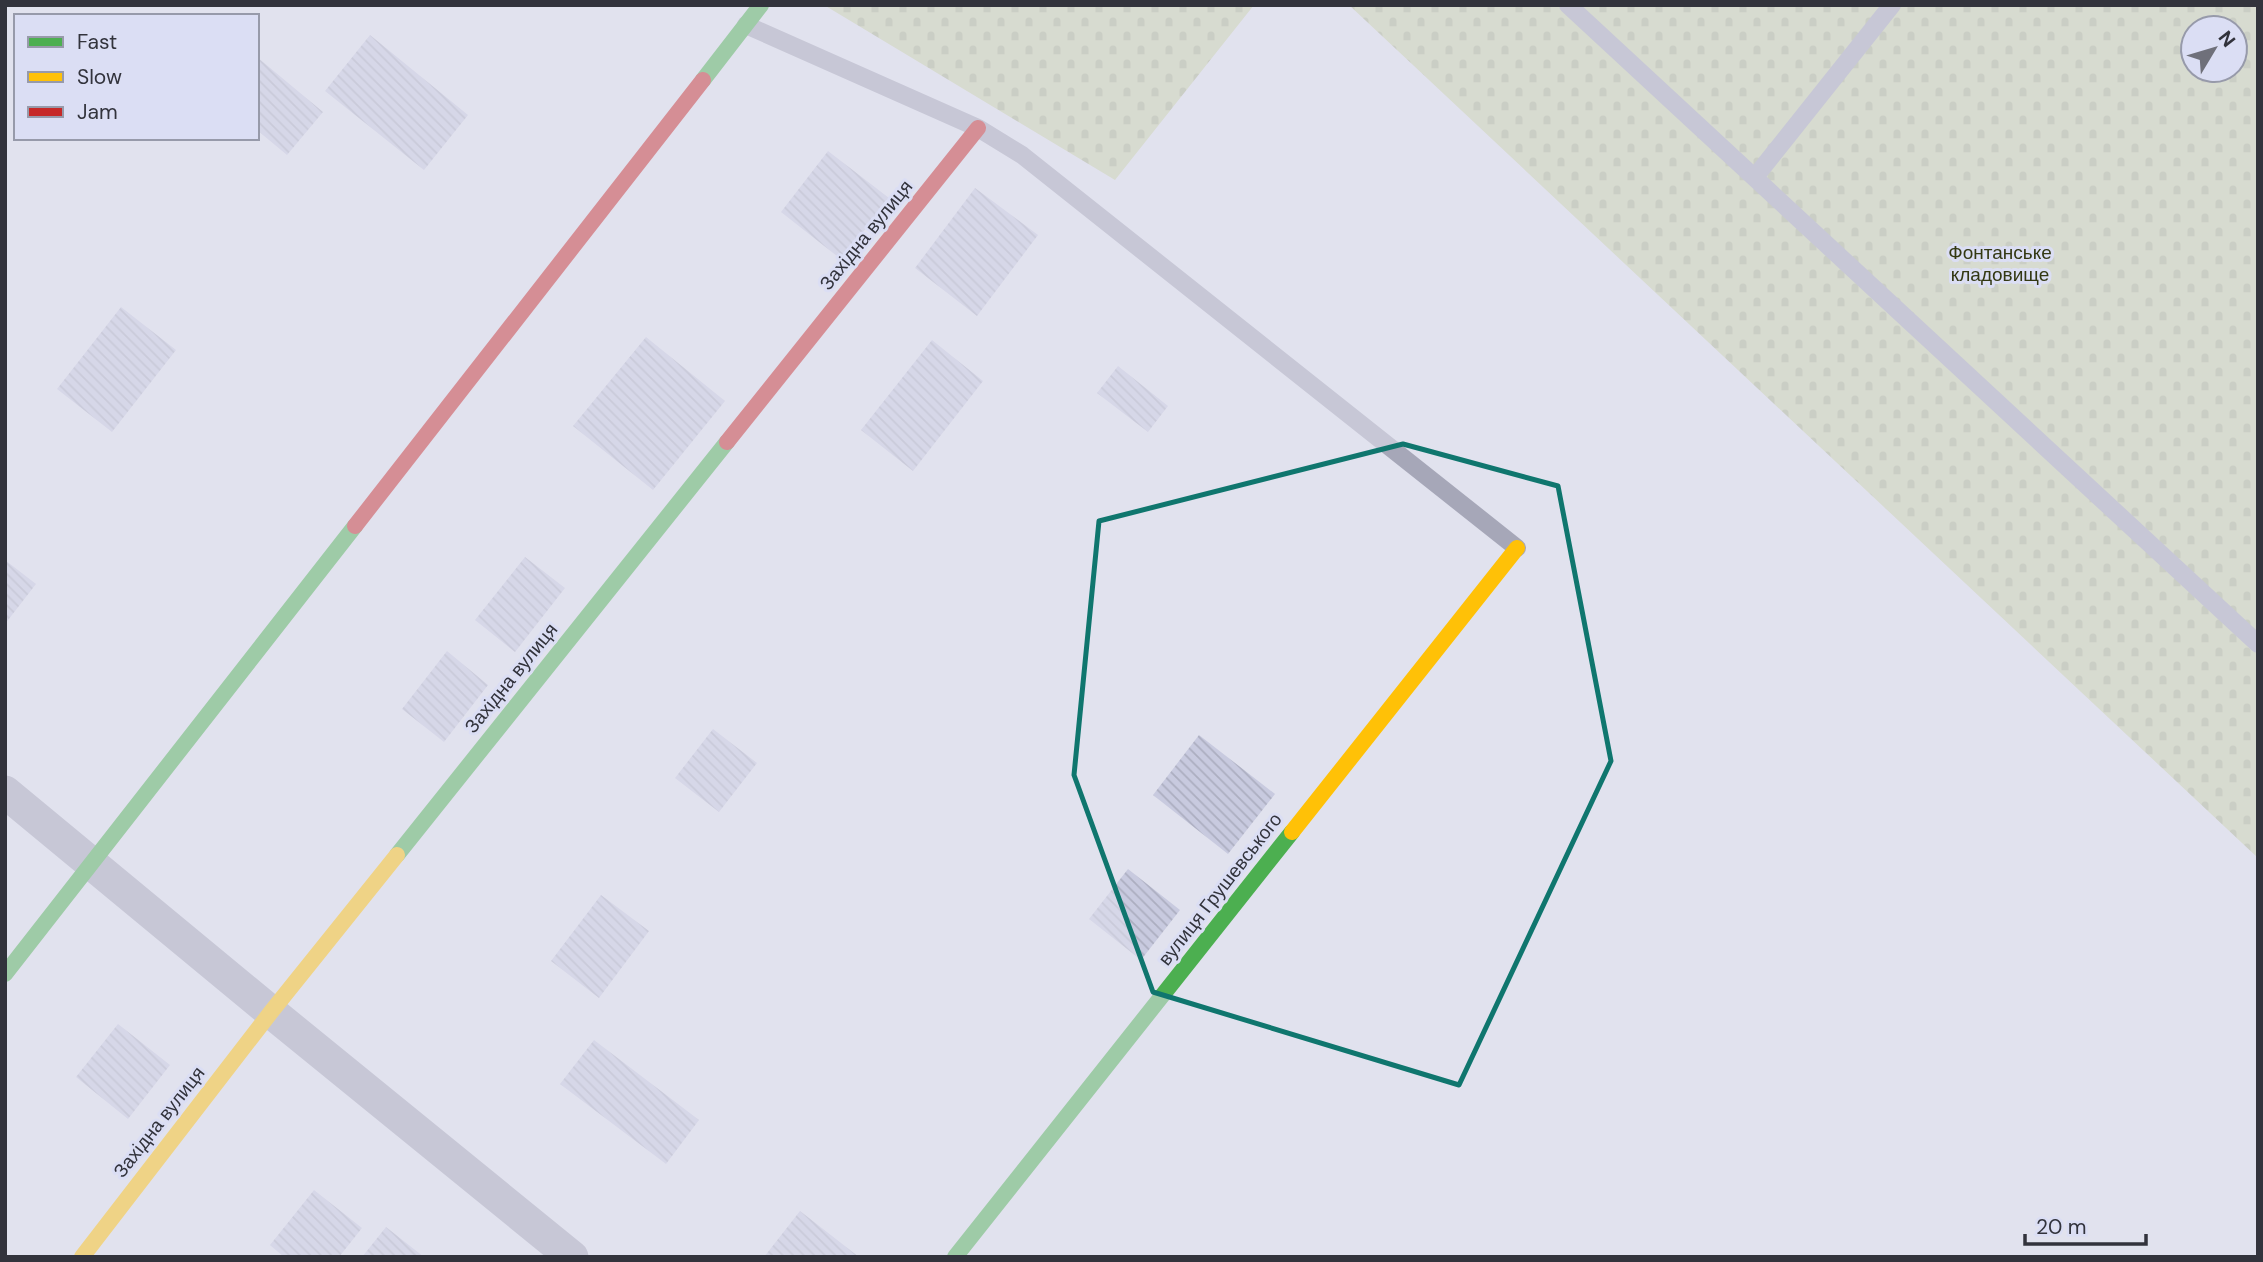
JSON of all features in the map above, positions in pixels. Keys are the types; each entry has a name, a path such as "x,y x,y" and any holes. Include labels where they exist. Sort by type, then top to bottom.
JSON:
{"street":[{"path":"5,974 761,5"},
{"name":"Західна вулиця","path":"82,1257 271,1012 978,128"},
{"name":"вулиця Грушевського","path":"955,1257 1517,548"},
{"path":"5,792 572,1257"}],"lane":[{"path":"1568,5 2258,644"},
{"path":"1755,177 1892,5"},
{"path":"746,25 978,128 1021,155 1517,548"}],"highlighted area":[{"path":"1403,444 1558,486 1611,761 1459,1085 1153,992 1074,775 1099,521"}],"green space":[{"path":"824,5 1254,5 1115,180"},
{"name":"Фонтанське кладовище","path":"1349,5 2258,5 2258,858"}],"building":[{"path":"370,35 468,115 424,170 325,91"},
{"path":"259,59 323,112 287,155 259,132"},
{"path":"828,151 889,198 842,260 781,212"},
{"path":"975,188 1038,235 977,316 915,268"},
{"path":"121,307 176,350 112,432 57,389"},
{"path":"646,337 725,401 653,490 573,426"},
{"path":"932,340 983,381 913,471 861,430"},
{"path":"1118,366 1168,406 1148,432 1097,393"},
{"path":"525,557 565,588 515,652 475,620"},
{"path":"5,560 36,584 5,624"},
{"path":"447,651 488,685 444,742 402,709"},
{"path":"713,729 757,763 719,812 675,778"},
{"path":"1199,735 1275,794 1228,854 1153,795"},
{"path":"1128,869 1180,910 1141,960 1089,919"},
{"path":"601,895 649,931 599,998 551,961"},
{"path":"118,1024 170,1065 128,1119 76,1077"},
{"path":"594,1040 699,1120 666,1164 560,1084"},
{"path":"314,1190 362,1228 339,1257 284,1257 270,1245"},
{"path":"800,1211 859,1257 764,1257"},
{"path":"386,1227 424,1257 362,1257"}],"traffic: fast":[{"path":"703,80 761,5"},
{"path":"397,855 727,442"},
{"path":"5,974 355,526"},
{"path":"955,1257 1292,832"}],"traffic: slow":[{"path":"1292,832 1517,548"},
{"path":"82,1257 271,1012 397,855"}],"traffic: jam":[{"path":"355,526 703,80"},
{"path":"727,442 978,128"}]}
